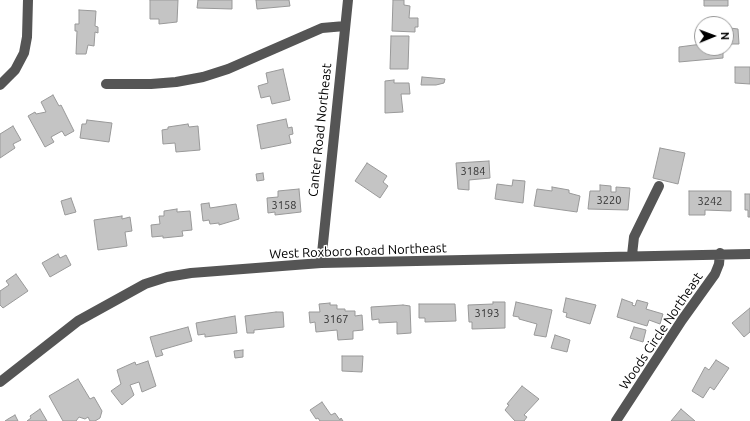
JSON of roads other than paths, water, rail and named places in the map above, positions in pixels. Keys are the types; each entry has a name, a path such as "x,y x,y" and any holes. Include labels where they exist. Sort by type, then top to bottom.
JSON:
{"street":[{"path":"0,85 15,70 24,53 27,37 28,0"},
{"name":"Canter Road Northeast","path":"321,263 348,0"},
{"path":"106,84 151,84 203,77 228,69 322,28 345,26"},
{"path":"632,255 634,237 659,186"},
{"name":"West Roxboro Road Northeast","path":"0,382 78,321 145,284 167,277 191,273 321,263 720,253 750,254"},
{"name":"Woods Circle Northeast","path":"616,421 682,320 715,274 719,264 720,253"}]}
